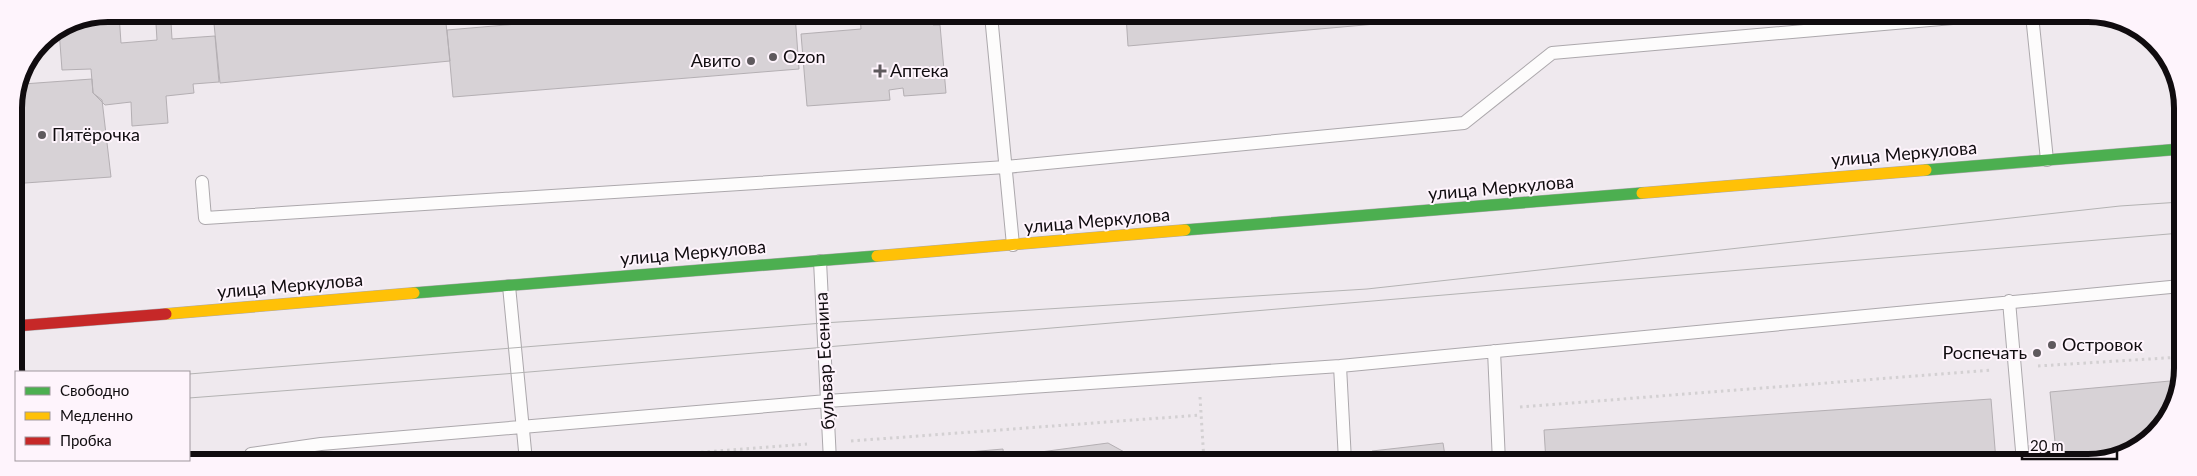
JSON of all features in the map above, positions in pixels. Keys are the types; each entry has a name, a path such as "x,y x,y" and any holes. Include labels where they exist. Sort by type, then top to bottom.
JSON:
{"street":[{"name":"улица Меркулова","path":"22,325 2174,151"}],"lane":[{"path":"992,22 1013,245"},
{"path":"202,182 205,218 1006,168 1464,123 1552,53 1907,22"},
{"path":"2033,22 2047,160"},
{"name":"бульвар Есенина","path":"820,261 830,454"},
{"path":"509,286 525,454"},
{"path":"251,454 321,444 827,401 1340,366 2174,287"},
{"path":"2009,301 2021,454"},
{"path":"1494,351 1499,454"},
{"path":"1340,366 1345,454"}],"path":[{"path":"1497,408 2174,357"},
{"path":"1199,376 1204,454"},
{"path":"684,454 1201,415"}],"building":[{"path":"120,22 121,43 157,40 156,24 171,23 172,39 215,36 219,82 193,84 194,93 166,96 168,123 132,126 131,102 105,105 93,93 91,69 62,70 60,39 81,27 97,23"},
{"path":"214,22 446,22 450,61 220,83"},
{"path":"541,22 796,22 799,69 453,97 447,30"},
{"path":"861,22 933,22 933,25 940,25 946,93 904,96 903,88 889,90 890,100 807,106 801,34 861,29"},
{"path":"1126,22 1398,22 1128,46"},
{"path":"92,79 93,93 102,100 111,177 25,183 23,181 23,103 26,84"},
{"path":"2173,381 2163,410 2141,436 2116,449 2088,454 2056,454 2050,392"},
{"path":"1991,399 1995,454 1546,454 1544,430"},
{"path":"1108,443 1128,454 1033,454"},
{"path":"1443,443 1445,454 1372,454 1372,451"},
{"path":"1003,449 1003,454 946,454"}],"tram line":[{"path":"190,374 823,323 1367,289 2120,206 2174,202"},
{"path":"190,398 517,373 2174,234"}],"traffic: fast":[{"path":"1926,170 2174,150"},
{"path":"1185,230 1642,193"},
{"path":"414,293 877,256"}],"traffic: slow":[{"path":"1642,193 1926,170"},
{"path":"877,256 1185,230"},
{"path":"166,314 414,293"}],"traffic: jam":[{"path":"22,325 166,314"}],"place":[{"name":"Ozon","path":"773,57"},
{"name":"Авито","path":"751,61"},
{"name":"Аптека","path":"880,71"},
{"name":"Пятёрочка","path":"42,135"},
{"name":"Островок","path":"2052,345"},
{"name":"Роспечать","path":"2037,353"}]}
